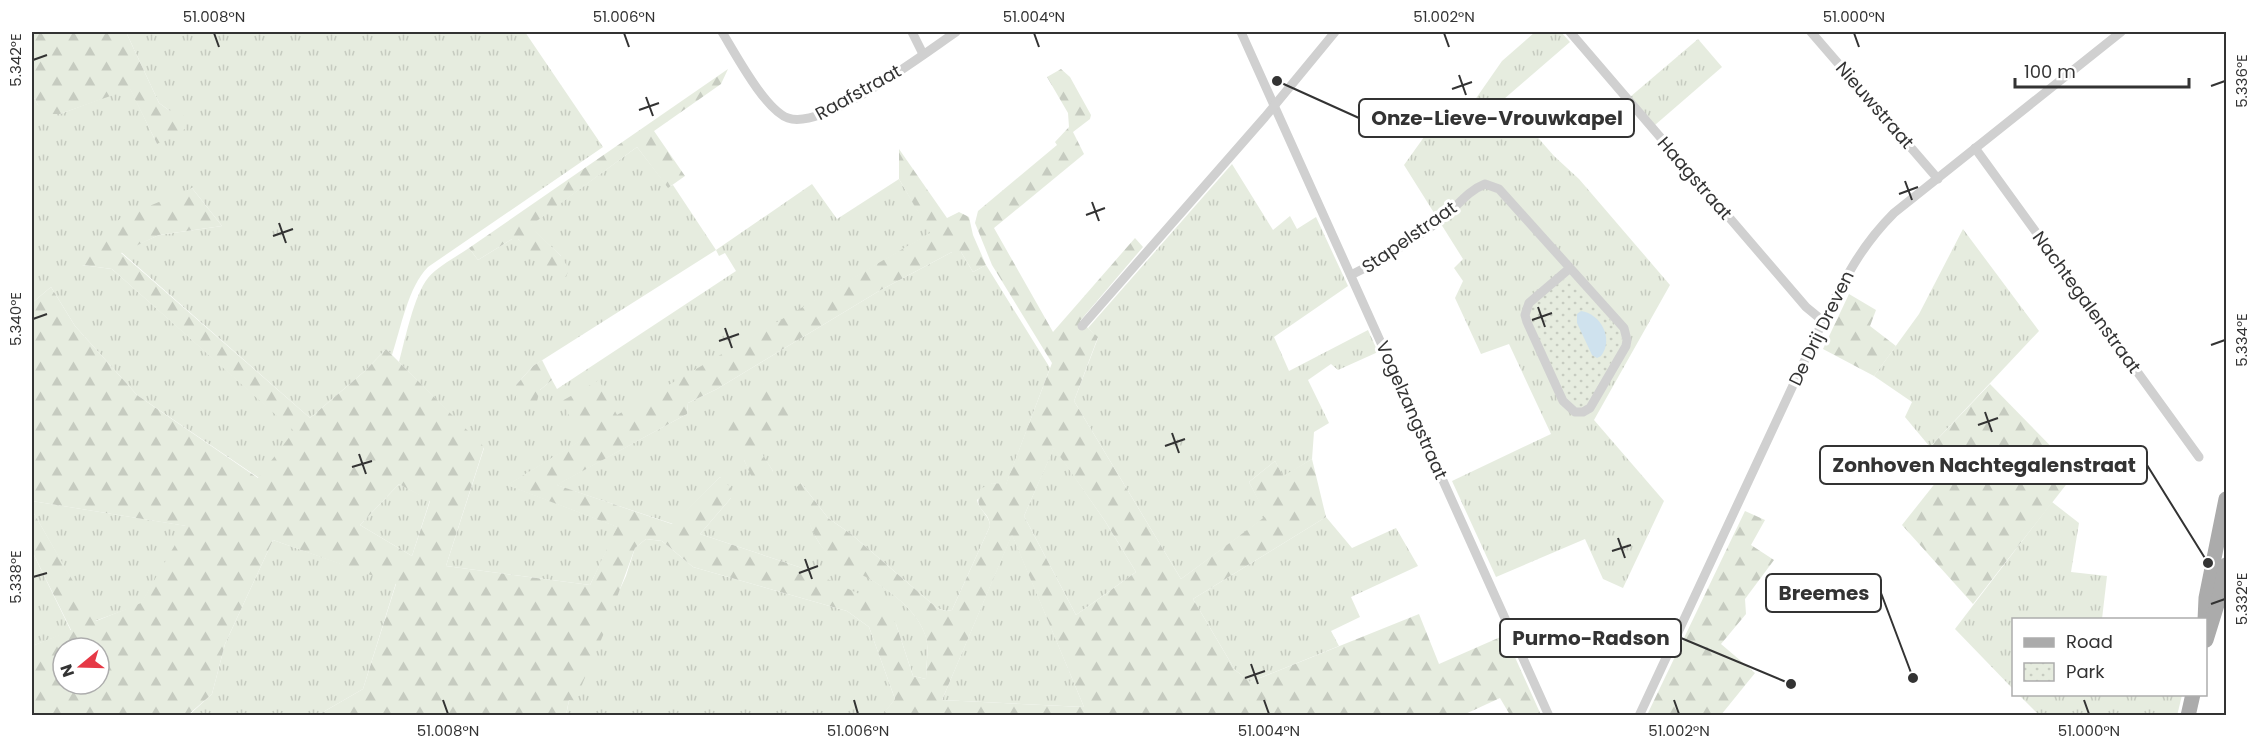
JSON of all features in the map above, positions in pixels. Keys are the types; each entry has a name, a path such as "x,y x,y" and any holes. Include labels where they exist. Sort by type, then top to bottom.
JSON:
{"main road":[{"path":"2205,618 2206,598 2225,509"},
{"path":"2207,634 2220,595 2226,565"},
{"path":"2188,716 2193,696"}],"street":[{"name":"Raafstraat","path":"722,32 764,97 776,111 787,118 798,120 808,120 833,110 956,32"},
{"path":"912,32 923,54"},
{"name":"Vogelzangstraat","path":"1240,32 1549,716"},
{"path":"1082,326 1335,32"},
{"name":"Haagstraat","path":"1570,32 1806,307 1824,321"},
{"name":"Nieuwstraat","path":"1812,32 1938,178"},
{"name":"De Drij Dreven","path":"1639,716 1853,262 1873,234 1894,213 2121,32"},
{"name":"Nachtegalenstraat","path":"1975,148 2199,456"},
{"name":"Stapelstraat","path":"1351,275 1366,268 1443,218 1475,188 1485,184 1499,189 1624,328 1626,346 1590,408 1583,412 1575,412 1563,401 1525,315 1529,303 1570,268"}],"green space":[{"path":"32,32 126,32 159,103 170,111 180,108 184,116 185,129 157,144 130,89 60,114 48,114 38,105 32,94"},
{"path":"126,32 525,32 603,147 428,267 415,285 410,297 392,355 386,349 366,370 310,418 121,252 159,235 222,226 192,188 82,265 112,269 295,431 259,478 137,395 75,326 51,287 32,303 32,94 38,105 60,114 130,88 157,144 170,111 159,103"},
{"path":"1535,32 1561,32 1570,42 1504,99 1554,156 1579,179 1670,285 1594,420 1664,501 1623,588 1603,579 1585,539 1496,577 1452,481 1551,434 1509,344 1481,354 1455,298 1463,281 1454,268 1463,259 1404,165 1452,98 1463,117 1502,61"},
{"path":"1698,39 1722,67 1655,125 1630,97"},
{"path":"728,69 721,84 654,131 685,176 668,188 637,147 530,226 561,256 569,269 566,277 546,268 518,239 512,239 478,260 469,248"},
{"path":"1061,69 1070,77 1091,115 1090,119 1073,132 1084,154 994,228 1053,332 1135,238 1143,247 1080,321 1098,337 1074,401 1181,579 1266,516 1249,482 1275,461 1283,476 1312,459 1326,517 1193,599 1235,670 1250,682 1419,614 1439,664 1505,635 1541,715 1510,715 1500,698 1461,716 882,715 895,699 869,627 847,611 693,567 662,541 646,539 635,548 604,633 575,701 569,700 566,715 318,715 363,689 396,584 273,540 225,644 212,694 188,715 32,715 32,646 51,638 51,696 111,696 111,636 56,636 71,630 32,551 32,510 96,621 141,603 186,526 32,501 32,303 51,287 75,326 137,395 258,478 294,431 112,269 82,265 80,255 121,218 192,188 222,226 159,235 121,253 310,418 366,370 386,349 484,447 446,566 590,585 617,527 507,485 581,440 562,401 599,380 617,415 930,233 899,179 899,149 947,218 959,212 969,217 973,235 986,265 973,272 961,252 952,252 879,291 717,389 688,403 687,414 557,485 672,524 720,477 731,488 731,498 700,534 808,570 887,607 896,624 913,676 926,679 927,642 917,619 902,602 884,588 840,565 829,556 811,528 797,487 801,483 828,518 851,534 937,608 952,610 990,526 987,516 978,503 980,489 992,483 1006,484 1052,363 992,265 975,223 978,211 1057,145 1055,142 1069,127 1068,113 1047,77","holes":["1054,448 1105,521 1136,572 1076,615 1024,516","399,484 430,501 412,556 360,525","1012,535 1084,707 942,700"]},
{"path":"637,147 668,187 673,185 716,250 812,184 837,219 899,179 931,233 617,416 508,485 618,527 590,585 446,566 484,448 399,362 418,295 428,278 447,262 469,248 478,260 512,239 518,239 547,268 561,256 529,226","holes":["716,250 719,256 725,253 736,271 557,389 552,380 540,390 516,385 533,366"]},
{"path":"1232,164 1273,230 1290,216 1297,229 1316,217 1348,286 1274,337 1289,371 1368,330 1378,352 1338,370 1331,364 1308,380 1329,423 1314,432 1312,459 1283,477 1275,461 1249,482 1267,516 1181,579 1074,401 1098,338 1088,328"},
{"path":"1963,229 2039,331 1930,447 1905,417 1912,402 1874,376 1919,314"},
{"path":"952,252 961,252 973,272 986,265 1050,368 1006,485 992,483 977,500 990,526 952,610 937,608 851,534 828,518 801,483 811,525 818,541 827,553 842,565 883,587 901,601 922,627 927,642 926,679 913,676 896,624 808,570 700,534 731,498 720,477 673,524 556,485 687,414 688,403 717,389 879,291","holes":["764,384 756,446 773,471 753,478 744,460"]},
{"path":"1568,279 1577,283 1622,337 1622,343 1588,404 1581,408 1569,403 1530,319 1529,312 1532,306 1562,280"},
{"path":"1849,294 1876,310 1870,326 1896,346 1874,376 1823,349"},
{"path":"542,360 552,380 540,390 536,405 526,409 516,400 516,385 533,366"},
{"path":"763,384 792,412 757,446 773,471 762,481 752,478 744,460 715,433"},
{"path":"1990,384 2076,472 1973,604 1902,525 1948,467 1930,447"},
{"path":"1054,447 1105,521 1136,572 1076,615 1024,516"},
{"path":"399,484 430,500 412,556 360,525"},
{"path":"32,501 187,526 141,604 95,621 32,510"},
{"path":"2052,502 2079,523 2071,572 2107,576 2102,618 2012,618 2012,688 1955,629"},
{"path":"1745,511 1765,520 1751,545 1774,560 1745,599 1746,614 1721,644 1755,673 1721,715 1647,715"},
{"path":"1326,517 1352,548 1396,528 1418,566 1351,597 1360,617 1331,631 1339,646 1250,682 1235,670 1193,599"},
{"path":"1012,534 1084,707 942,700"},
{"path":"646,539 662,541 693,567 847,611 869,627 895,699 882,716 566,716 569,700 626,576 635,548"},
{"path":"273,540 396,583 363,689 318,715 188,716 212,694 225,644"},
{"path":"32,551 71,631 51,636 51,639 32,646"},
{"path":"2020,696 2182,696 2177,716 2039,715"}],"water":[{"path":"1581,311 1600,322 1606,335 1605,349 1597,358 1592,355 1577,323 1577,314"}],"place":[{"name":"Onze-Lieve-Vrouwkapel","path":"1277,81"},
{"name":"Zonhoven Nachtegalenstraat","path":"2208,563"},
{"name":"Breemes","path":"1913,678"},
{"name":"Purmo-Radson","path":"1791,684"}]}
